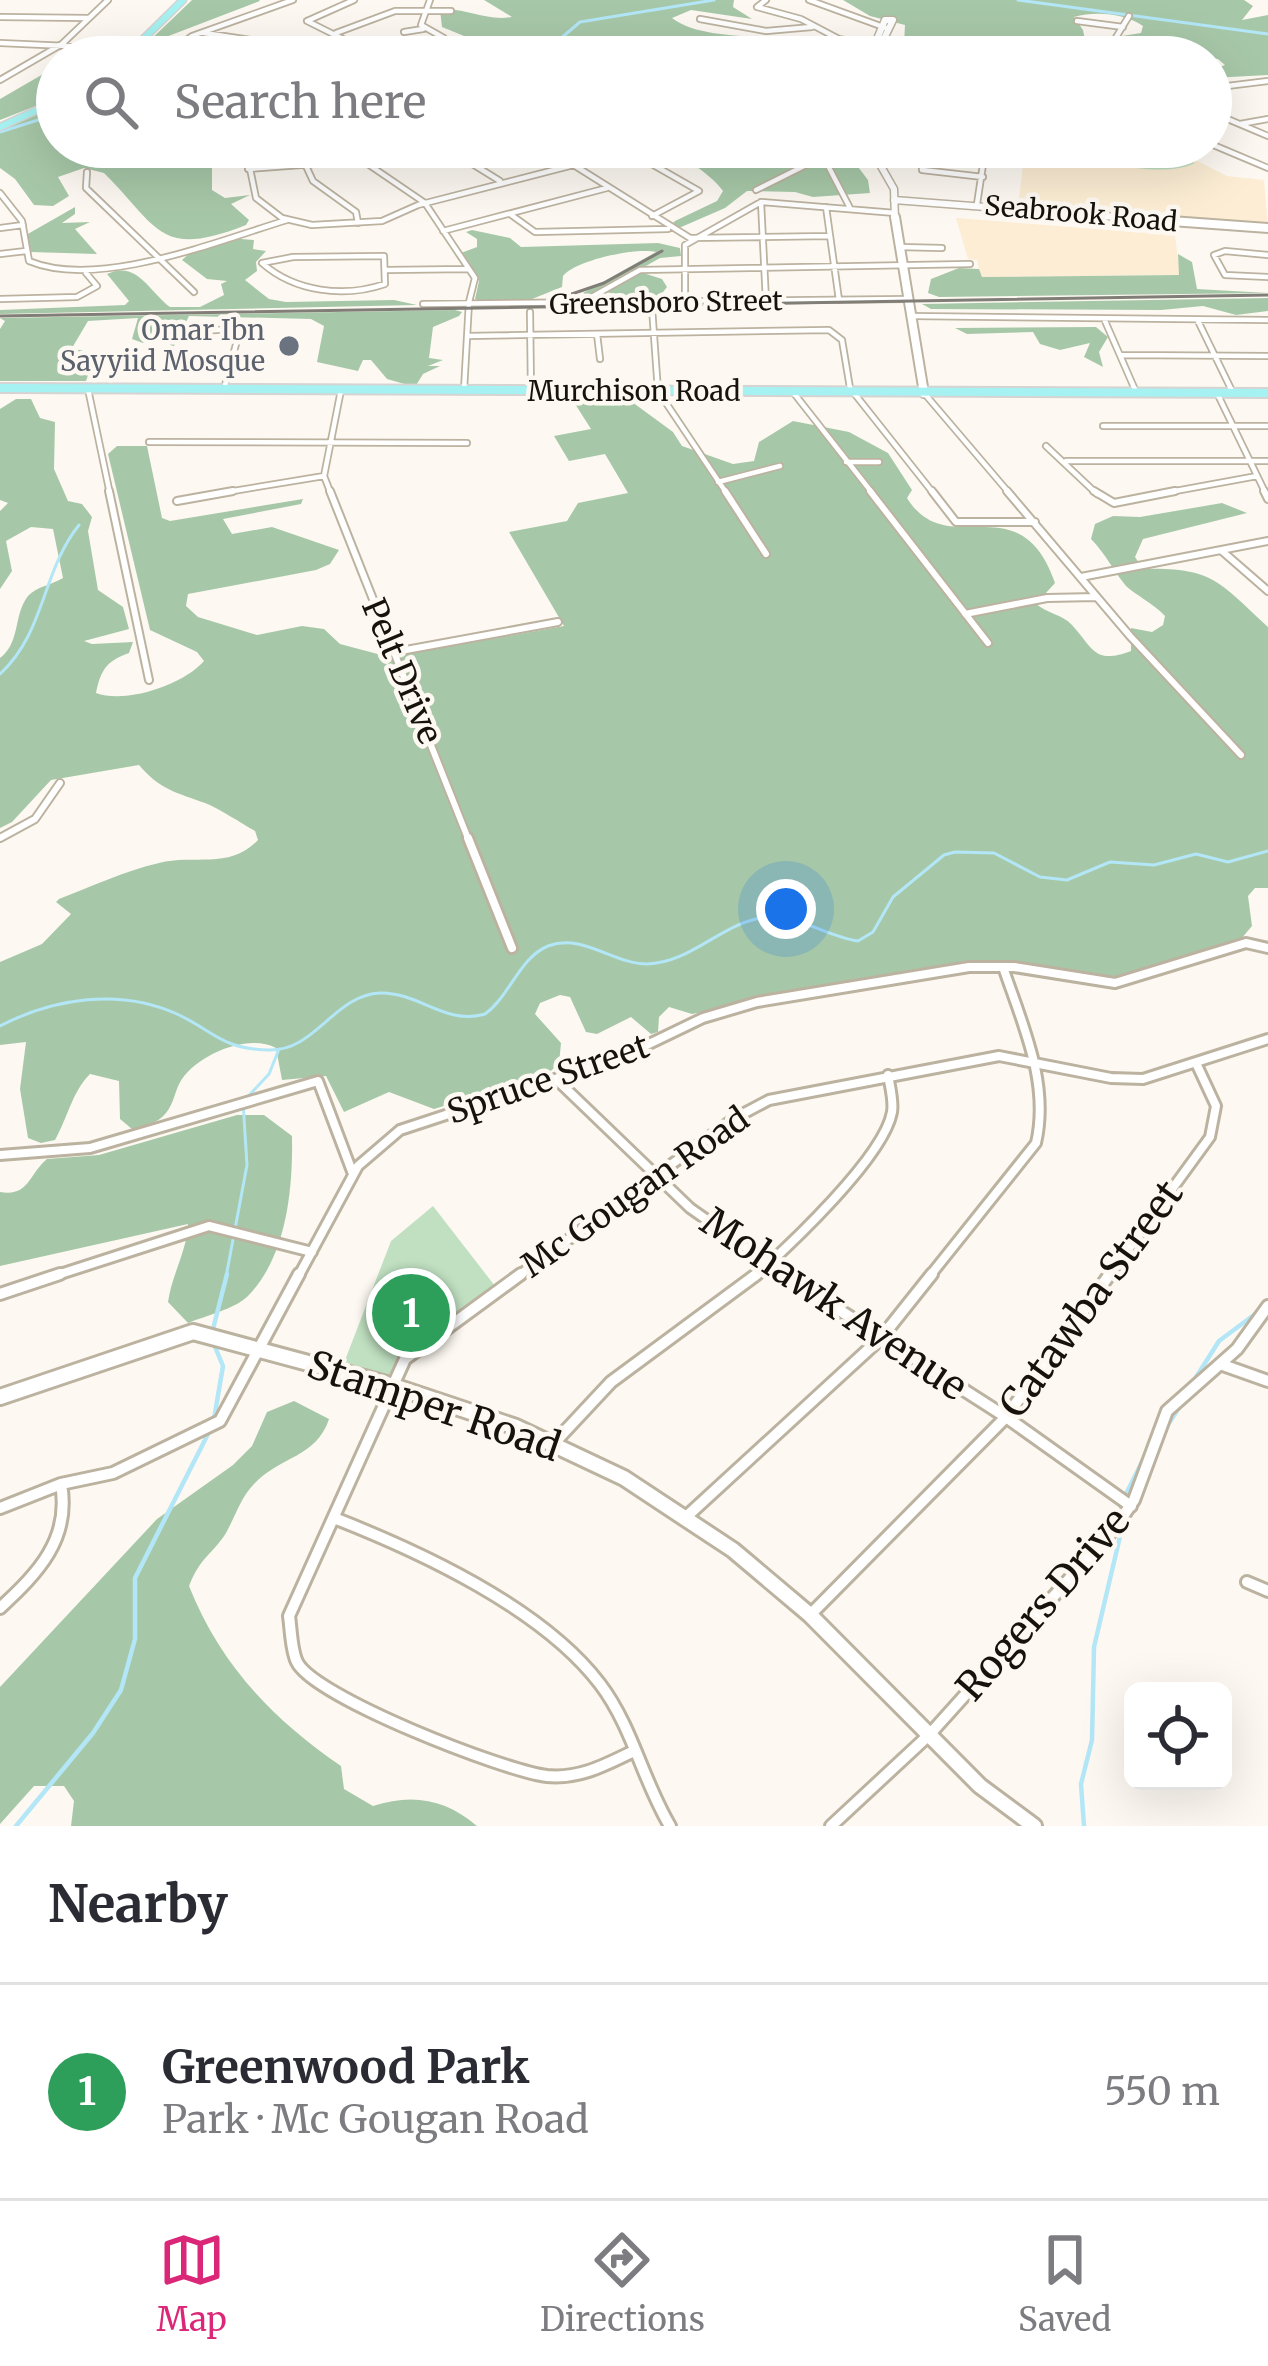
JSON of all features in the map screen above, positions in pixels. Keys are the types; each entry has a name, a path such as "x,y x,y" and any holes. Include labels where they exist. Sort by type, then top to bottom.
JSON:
{"main road":[{"path":"148,36 183,0"},
{"path":"0,128 36,111"},
{"name":"Murchison Road","path":"0,388 1268,393"}],"street":[{"path":"70,36 108,0"},
{"path":"196,36 293,0"},
{"path":"343,36 307,20 354,0"},
{"path":"423,29 430,0"},
{"path":"766,0 757,8 830,36"},
{"path":"809,0 882,28 880,36"},
{"path":"336,32 393,11 451,11"},
{"path":"1117,36 1129,16"},
{"path":"0,17 90,18"},
{"path":"700,19 764,31 814,27"},
{"path":"1078,20 1123,26"},
{"path":"404,32 423,29 439,36"},
{"path":"203,32 228,36"},
{"path":"0,43 36,44"},
{"path":"0,80 36,59"},
{"path":"1232,85 1268,81"},
{"path":"1240,124 1268,119"},
{"path":"1232,121 1268,136"},
{"path":"1232,153 1268,168"},
{"path":"267,168 248,169 256,198 286,220"},
{"path":"307,168 313,181 356,212 357,224"},
{"path":"374,168 425,202 477,285 469,304 464,390"},
{"path":"479,168 502,182"},
{"path":"22,274 37,268 86,273 286,220 385,221 425,202 558,168"},
{"path":"580,168 670,229 696,238 830,236"},
{"path":"652,216 699,191 658,168"},
{"path":"829,168 850,209"},
{"path":"882,168 895,200 924,393 1097,597 1241,755"},
{"path":"922,168 982,176"},
{"path":"977,204 984,168"},
{"path":"756,190 796,169 799,177"},
{"path":"86,172 86,188 194,292"},
{"path":"443,231 609,188"},
{"path":"0,193 23,225 26,251 37,268"},
{"path":"809,198 813,206"},
{"name":"Seabrook Road","path":"895,200 1268,228"},
{"path":"685,302 685,245 761,202 895,213"},
{"path":"761,202 766,301"},
{"path":"826,208 839,300"},
{"path":"510,214 535,232 670,229"},
{"path":"0,228 23,225"},
{"path":"899,247 942,248"},
{"path":"0,254 26,251"},
{"path":"1268,255 1222,251 1214,255 1225,275 1268,277"},
{"path":"381,256 387,258 386,270 385,284 379,287 304,289 284,284 262,263 381,256"},
{"path":"54,273 67,262"},
{"path":"580,304 640,270 970,264"},
{"path":"386,270 470,269"},
{"path":"86,273 97,285 91,293"},
{"path":"0,299 102,296"},
{"name":"Greensboro Street","path":"423,304 908,298"},
{"path":"652,308 658,392 766,554"},
{"path":"530,312 531,391"},
{"path":"910,316 1268,320"},
{"path":"1105,321 1136,392"},
{"path":"1198,321 1233,393"},
{"path":"191,332 224,328 239,333 224,389"},
{"path":"467,336 830,330 842,340 854,392 956,523 1035,522"},
{"path":"597,334 600,359"},
{"path":"1120,355 1268,356"},
{"path":"88,388 148,680"},
{"name":"Pelt Drive","path":"341,390 324,476 512,948"},
{"path":"793,392 988,643"},
{"path":"1217,393 1268,499"},
{"path":"1103,426 1268,426"},
{"path":"149,442 466,443"},
{"path":"1046,446 1099,496 1114,502 1257,476"},
{"path":"1063,460 1268,461"},
{"path":"845,462 879,462"},
{"path":"718,482 779,466"},
{"path":"177,501 324,476"},
{"path":"1080,577 1268,541"},
{"path":"1221,550 1268,591"},
{"path":"965,614 1047,598 1097,597"},
{"path":"392,653 558,622"},
{"path":"0,838 35,819 60,783"},
{"name":"Spruce Street","path":"0,1508 61,1484 113,1473 215,1426 229,1411 352,1174 370,1150 400,1130 641,1050 736,1007 950,970 1003,967 1106,984 1246,943 1266,947"},
{"path":"686,1517 881,1338 1036,1142 1042,1114 1003,967"},
{"name":"Mc Gougan Road","path":"634,1751 573,1777 538,1774 466,1751 314,1681 296,1661 289,1616 390,1385 413,1351 756,1106 784,1096 984,1057 1031,1059 1132,1080 1268,1040"},
{"name":"Catawba Street","path":"809,1615 1006,1417 1210,1137 1216,1106 1196,1064"},
{"path":"554,1443 608,1382 717,1308 768,1265 885,1133 893,1109 888,1076"},
{"name":"Mohawk Avenue","path":"556,1078 710,1225 1006,1417 1131,1506"},
{"path":"0,1155 103,1144 318,1081 352,1174"},
{"path":"0,1294 209,1226 312,1252"},
{"name":"Rogers Drive","path":"831,1826 930,1734 1131,1506 1167,1411 1250,1334 1268,1306"},
{"name":"Stamper Road","path":"0,1397 181,1334 199,1333 390,1385 554,1443 686,1517 809,1615 980,1786 1034,1826"},
{"path":"1220,1364 1268,1381"},
{"path":"0,1608 39,1572 54,1548 65,1511 61,1484"},
{"path":"334,1518 405,1546 564,1648 598,1681 670,1826"},
{"path":"1247,1582 1268,1591"}],"shaded area":[{"path":"1023,168 1211,168 1227,176 1264,180 1268,227 1018,206"},
{"path":"956,218 1175,235 1180,275 981,277 977,260 968,259"}],"green space":[{"path":"192,0 260,1 169,36 154,36"},
{"path":"484,0 734,0 733,7 752,19 691,10 672,18 707,32 742,36 464,36 442,27 440,10 512,17"},
{"path":"843,0 1244,0 1253,6 1242,20 1268,15 1268,75 1232,77 1232,36 1122,36 1141,33 1143,26 1119,16 1074,17 1084,36 904,36 905,25 870,16"},
{"path":"36,78 36,106 0,120 0,99"},
{"path":"36,114 36,168 84,168 58,177 69,196 53,206 34,205 15,179 0,168 0,130"},
{"path":"84,168 212,168 212,190 225,198 250,195 231,204 249,220 217,235 177,238 149,222 104,173"},
{"path":"699,168 859,168 870,193 813,197 747,191 725,208 679,228 672,224 717,201 723,191"},
{"path":"75,207 75,214 62,223 90,222 75,229 97,254 30,252 26,235"},
{"path":"466,232 510,238 521,247 658,243 680,248 681,256 660,258 637,271 662,279 667,287 657,300 583,293 656,252 635,251 580,265 563,276 562,287 527,301 479,301 475,299 479,281 461,253 477,247 477,239"},
{"path":"228,238 254,240 253,249 266,251 256,262 257,271 245,280 269,299 394,300 417,305 0,314 0,310 125,305 129,301 107,274 117,271 142,279 170,307 200,307 224,295 221,284 227,281 207,279 182,260 192,251 186,248"},
{"path":"1178,254 1192,262 1197,289 1268,293 939,297 928,293 931,279 959,268 979,269 982,277 1179,275"},
{"path":"1268,298 1268,311 1236,315 1203,306 931,309 922,304"},
{"path":"462,312 433,327 429,358 443,360 428,366 440,366 423,374 415,387 387,379 371,360 363,360 358,371 317,362 324,326 311,319 189,316 173,348 168,342 176,320 166,320 158,339 143,343 132,339 138,318 88,321 72,348 95,354 86,381 0,381 0,329 5,321 0,318"},
{"path":"1096,327 1108,337 1099,352 1103,367 1084,357 1090,343 1060,350 1040,344 1033,332 967,334 955,328"},
{"path":"570,396 628,399 673,432 682,446 733,464 754,461 759,442 793,421 849,432 888,453 912,490 907,498 924,516 942,525 1004,529 1023,536 1040,553 1055,583 1036,604 1068,622 1102,655 1131,651 1131,628 1152,632 1163,625 1165,616 1122,581 1091,539 1095,524 1113,516 1140,517 1222,503 1247,513 1143,539 1135,557 1143,569 1185,571 1213,580 1268,627 1268,888 1255,888 1248,896 1252,926 1241,939 1125,979 1097,980 1009,961 923,968 692,1014 669,1007 659,1017 658,1032 651,1034 631,1017 597,1034 586,1032 570,997 560,995 540,1003 535,1014 561,1043 559,1064 547,1074 434,1109 389,1092 344,1112 326,1076 282,1080 276,1048 239,1045 212,1054 190,1070 169,1109 150,1124 132,1129 120,1119 119,1081 90,1074 55,1140 41,1143 28,1138 20,1089 26,1042 0,1045 0,962 42,944 71,914 56,902 59,899 159,863 236,855 258,840 255,831 161,785 139,765 51,780 12,822 0,828 0,658 11,644 28,596 63,578 53,529 31,527 6,541 12,571 0,589 0,511 8,503 0,500 0,409 16,399 31,399 40,418 55,422 54,469 68,501 82,504 92,517 88,531 98,590 123,607 129,629 84,641 133,642 129,653 106,667 96,693 123,696 169,685 204,661 197,652 150,630 108,454 117,446 147,446 162,518 170,521 303,499 301,504 223,519 232,534 272,527 339,550 330,564 316,570 188,594 186,606 198,617 257,635 302,626 324,629 340,644 389,657 564,626 509,532 567,521 578,503 628,493 605,454 569,461 554,436 591,429"},
{"path":"237,1115 264,1115 292,1136 289,1199 279,1242 261,1280 242,1301 188,1323 168,1302 188,1224 0,1266 0,1192 23,1188 47,1159 99,1155"},
{"path":"433,1206 495,1286 410,1348 386,1379 342,1368 391,1241"},
{"path":"294,1401 329,1419 323,1432 307,1449 249,1489 189,1586 233,1665 292,1729 341,1766 344,1789 373,1806 415,1799 441,1804 477,1826 71,1826 74,1801 64,1786 34,1786 0,1824 0,1687 157,1519 233,1465 252,1446 267,1412"}],"waterway":[{"path":"564,36 580,22 714,0"},
{"path":"1018,0 1268,34"},
{"path":"0,132 36,121"},
{"path":"0,674 26,640 57,562 79,525"},
{"path":"0,1026 65,1003 110,999 155,1006 240,1046 285,1048 300,1042 350,1003 380,993 458,1016 485,1014 529,959 561,943 586,946 634,963 664,962 737,925 768,917 791,919 858,941 873,932 893,897 944,855 955,852 994,853 1040,877 1067,880 1110,862 1154,865 1196,854 1228,862 1268,851"},
{"path":"226,1277 247,1165 243,1102 269,1074 279,1049"},
{"path":"212,1333 227,1274"},
{"path":"1193,1382 1219,1341 1258,1312"},
{"path":"213,1342 223,1366 214,1419"},
{"path":"1169,1423 1180,1406"},
{"path":"16,1826 93,1733 121,1690 135,1639 135,1578 208,1434"},
{"path":"1126,1494 1143,1460"},
{"path":"1084,1826 1081,1784 1092,1740 1094,1647 1122,1528"}],"railway":[{"path":"563,297 604,283 662,251"},
{"path":"0,316 1268,295"}],"place":[{"name":"Omar Ibn Sayyiid Mosque","path":"289,346"},
{"name":"Greenwood Park","path":"411,1313"}]}
